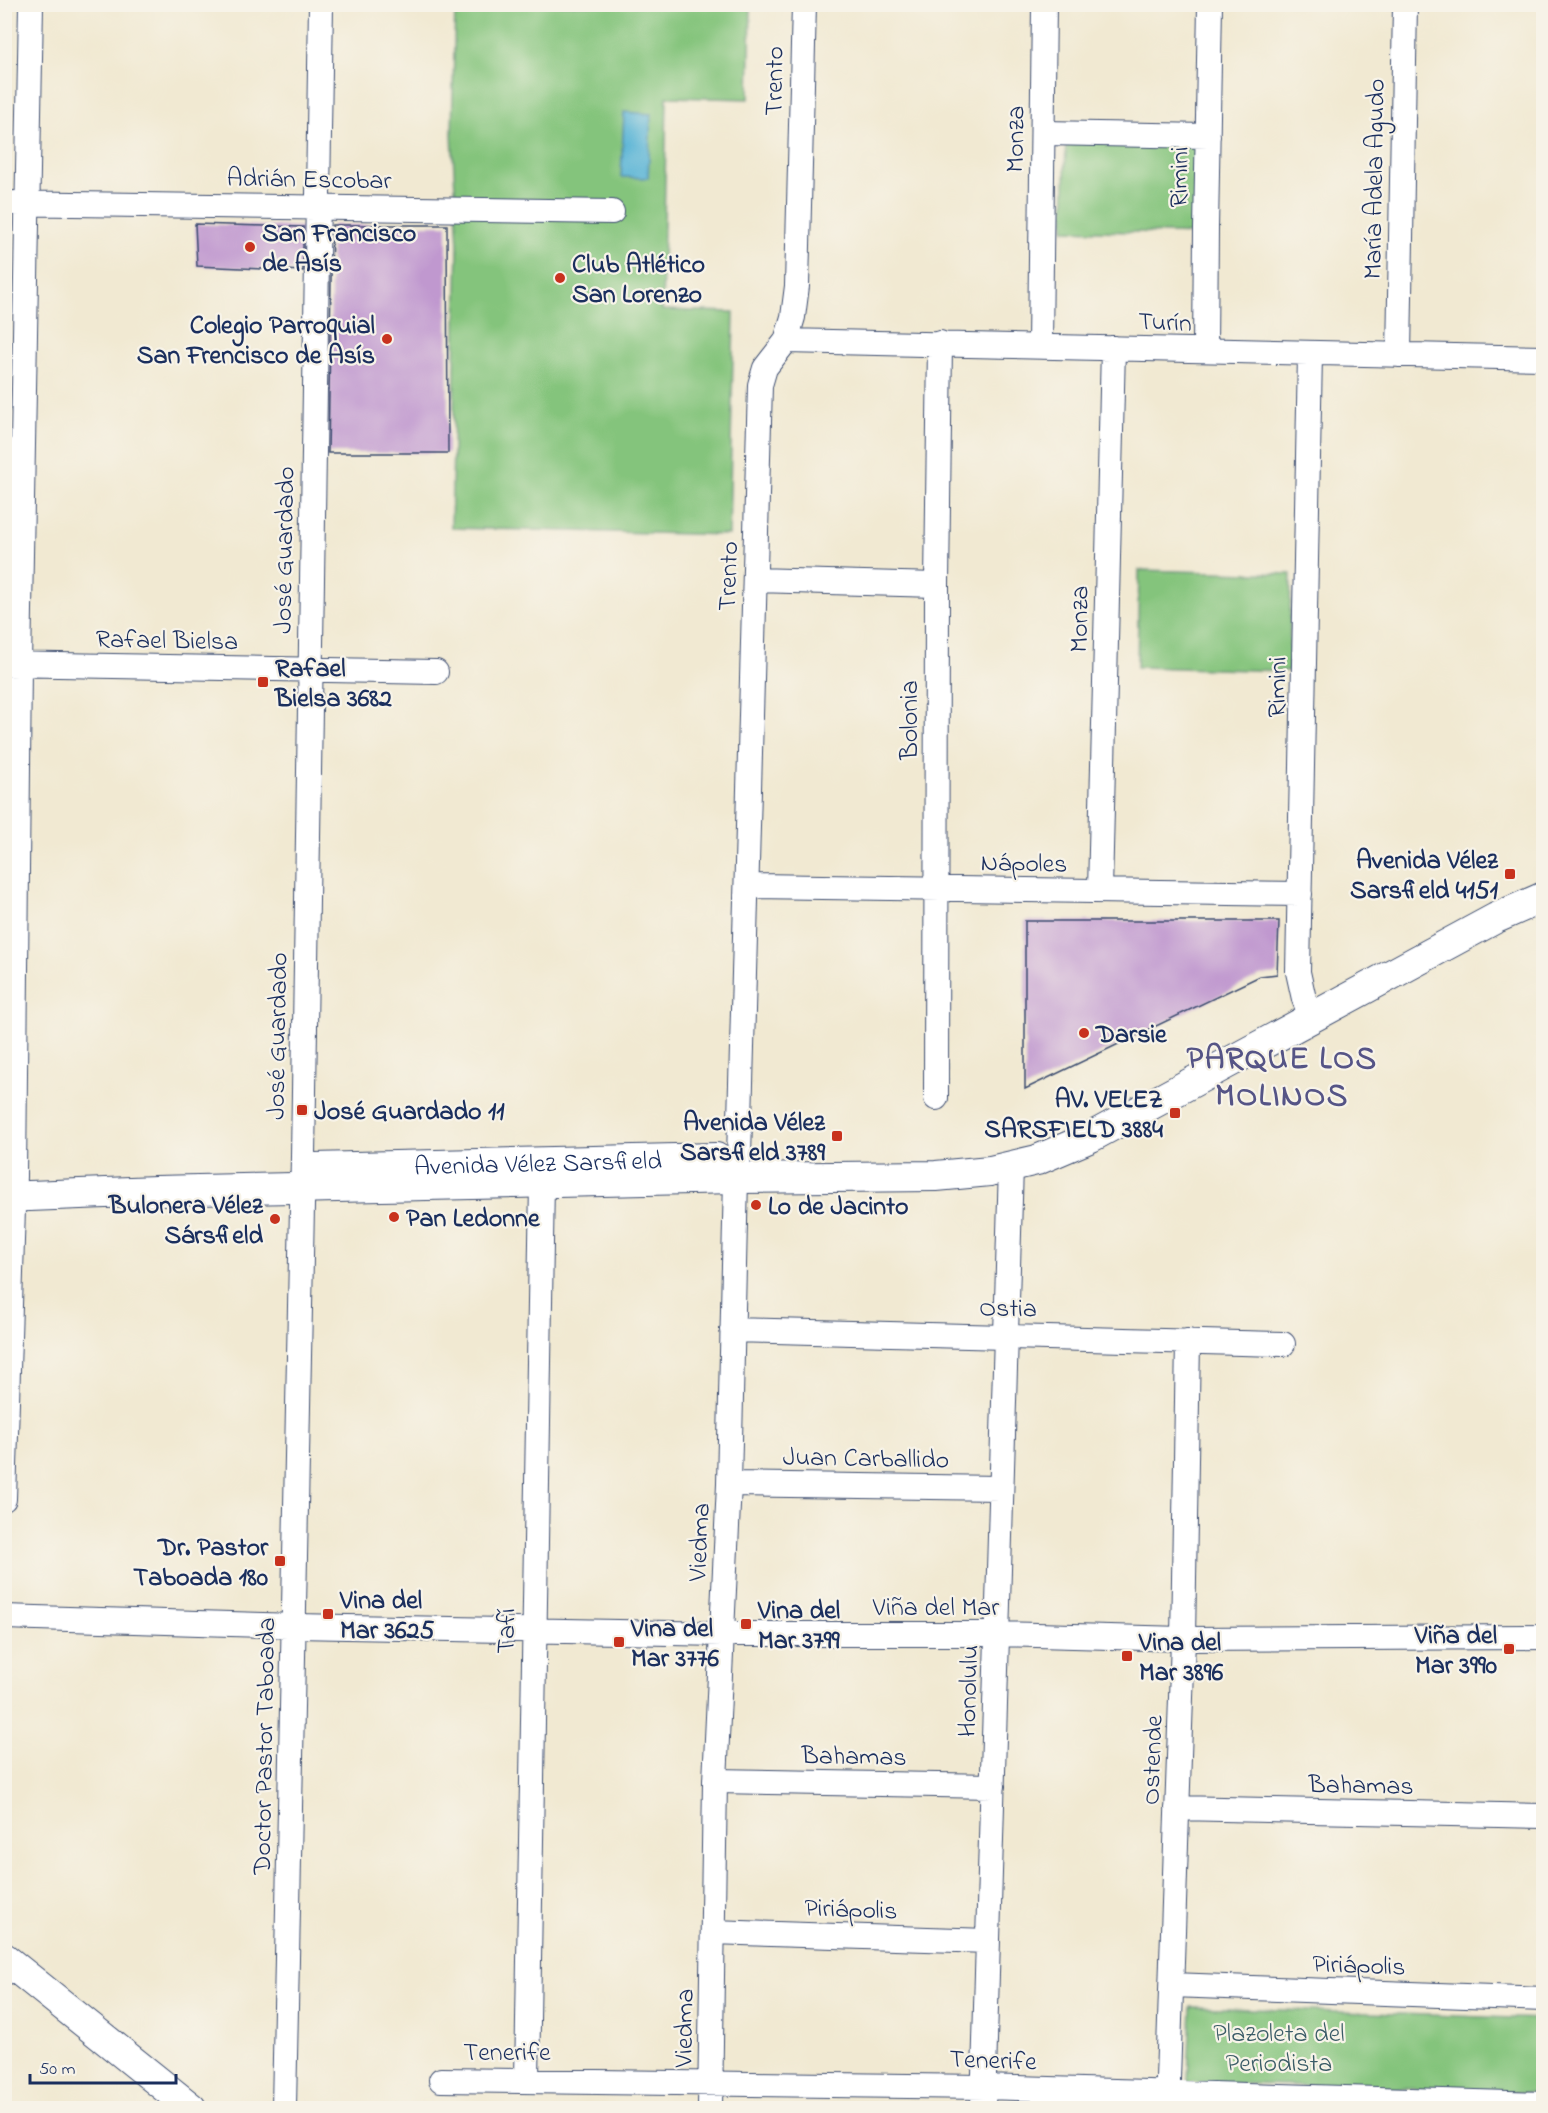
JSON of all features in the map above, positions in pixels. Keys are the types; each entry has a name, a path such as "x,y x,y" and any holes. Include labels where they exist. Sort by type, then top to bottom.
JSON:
{"main road":[{"name":"Avenida Vélez Sarsfield","path":"9,1187 737,1168 936,1176 1011,1167 1064,1150 1511,890 1544,877"},
{"name":"Avenida Vélez Sarsfield","path":"303,1179 542,1183 1006,1149 1035,1140 1083,1118 1496,918 1544,897"},
{"path":"4,1958 191,2109"},
{"path":"4,1982 158,2109"}],"street":[{"path":"4,1499 9,1187 16,203 31,4"},
{"name":"José Guardado","path":"303,1179 316,206 321,4"},
{"name":"Trento","path":"737,1168 760,386 765,368 786,341 793,317 797,286 804,4"},
{"name":"Monza","path":"1040,345 1044,4"},
{"name":"Rimini","path":"1205,350 1210,4"},
{"name":"María Adela Agudo","path":"1399,355 1405,4"},
{"path":"1043,133 1208,136"},
{"name":"Adrián Escobar","path":"16,203 612,212"},
{"name":"Turín","path":"786,341 1544,358"},
{"name":"Bolonia","path":"936,1098 936,585 940,343"},
{"name":"Monza","path":"1100,891 1113,348"},
{"name":"Rimini","path":"1308,1009 1298,972 1310,354"},
{"path":"755,580 936,585"},
{"name":"Rafael Bielsa","path":"11,664 436,672"},
{"name":"Nápoles","path":"747,886 1300,894"},
{"name":"Honolulu","path":"984,2098 1011,1167"},
{"name":"Viedma","path":"710,2109 716,1781 729,1484 737,1168"},
{"name":"Doctor Pastor Taboada","path":"284,2109 303,1179"},
{"name":"Tafí","path":"527,2080 542,1183"},
{"name":"Ostia","path":"732,1330 1283,1344"},
{"name":"Ostende","path":"1167,2101 1183,1639 1188,1341"},
{"name":"Juan Carballido","path":"729,1484 1001,1488"},
{"name":"Viña del Mar","path":"4,1617 295,1626 722,1634 997,1634 1183,1639 1544,1637"},
{"name":"Bahamas","path":"716,1781 993,1786"},
{"name":"Bahamas","path":"1178,1808 1544,1816"},
{"name":"Piriápolis","path":"713,1932 988,1941"},
{"name":"Piriápolis","path":"1172,1985 1544,1999"},
{"name":"Tenerife","path":"441,2079 710,2082 984,2098 1544,2104"}],"green space":[{"name":"Club Atlético San Lorenzo","path":"455,5 751,5 749,99 667,97 662,310 734,312 729,535 451,528 458,246 452,134"},
{"path":"1066,138 1204,141 1202,234 1064,230"},
{"path":"1139,570 1291,574 1289,671 1137,667"},
{"name":"Plazoleta del Periodista","path":"1191,2007 1542,2019 1540,2093 1188,2082"}],"water":[{"path":"624,112 651,114 648,178 621,177"}],"building":[{"name":"San Francisco de Asís","path":"195,224 303,227 303,271 197,266"},
{"name":"Colegio Parroquial San Frencisco de Asís","path":"332,225 447,225 448,453 328,453"},
{"name":"Darsie","path":"1025,921 1279,921 1277,974 1260,976 1025,1089"}],"place":[{"name":"San Francisco de Asís","path":"250,247"},
{"name":"Club Atlético San Lorenzo","path":"560,278"},
{"name":"Colegio Parroquial San Frencisco de Asís","path":"387,339"},
{"name":"Rafael Bielsa 3682","path":"263,682"},
{"name":"Avenida Vélez Sarsfield 4151","path":"1510,874"},
{"name":"Darsie","path":"1084,1033"},
{"name":"José Guardado 11","path":"302,1110"},
{"name":"AV. VELEZ SARSFIELD 3884","path":"1175,1113"},
{"name":"Avenida Vélez Sarsfield 3789","path":"837,1136"},
{"name":"Lo de Jacinto","path":"756,1205"},
{"name":"Pan Ledonne","path":"394,1217"},
{"name":"Bulonera Vélez Sársfield","path":"275,1219"},
{"name":"Dr. Pastor Taboada 180","path":"280,1561"},
{"name":"Vina del Mar 3625","path":"328,1614"},
{"name":"Vina del Mar 3799","path":"746,1624"},
{"name":"Vina del Mar 3776","path":"619,1642"},
{"name":"Viña del Mar 3990","path":"1509,1649"},
{"name":"Vina del Mar 3896","path":"1127,1656"}],"district":[{"name":"PARQUE LOS MOLINOS","path":"1282,1076"}]}
